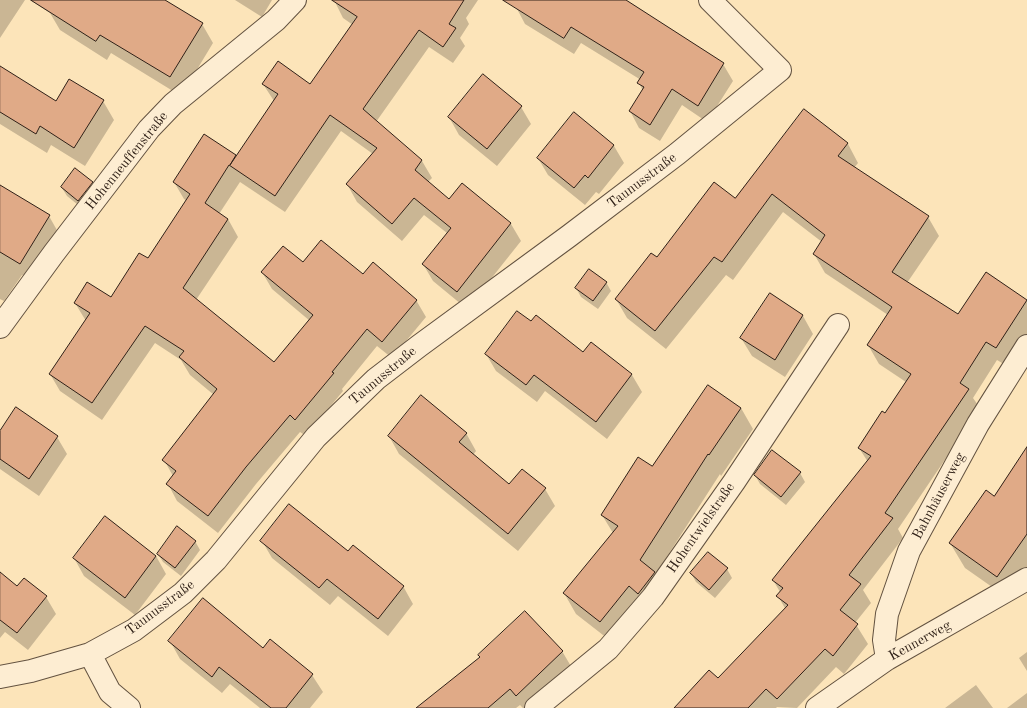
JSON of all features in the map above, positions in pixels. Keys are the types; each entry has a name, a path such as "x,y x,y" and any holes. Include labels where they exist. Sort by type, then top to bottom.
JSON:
{"street":[{"name":"Hohenneuffenstraße","path":"0,327 54,253 149,129 173,104 276,20 294,0"},
{"name":"Taunusstraße","path":"0,677 31,671 90,654 134,630 183,593 216,560 316,437 376,379 677,154 780,70 710,0"},
{"name":"Hohentwielstraße","path":"536,708 608,649 653,597 734,482 838,325"},
{"name":"Bahnhäuserweg","path":"887,659 884,640 888,614 909,551 978,424 1027,346"},
{"name":"Kennerweg","path":"817,708 887,659 1027,579"},
{"path":"90,654 110,692 129,708"}],"building":[{"path":"31,0 165,0 203,23 170,77 100,35 96,41"},
{"path":"332,0 464,0 449,24 456,28 443,47 419,30 363,109 422,160 415,170 449,199 462,183 511,223 457,292 422,264 451,228 414,198 392,224 346,184 377,148 330,115 275,196 229,165 205,203 228,219 183,288 274,362 313,315 261,272 283,246 303,262 321,240 363,274 373,262 417,300 382,342 367,329 332,372 334,373 295,420 290,415 246,467 208,516 166,484 176,471 162,460 217,389 179,357 184,351 145,326 92,403 49,374 90,313 74,303 87,282 111,297 139,253 148,258 190,194 173,182 204,134 236,155 230,165 278,94 262,84 278,61 310,84 357,17"},
{"path":"503,0 626,0 724,63 698,106 672,89 650,125 629,111 644,87 637,83 644,72 571,27 564,38"},
{"path":"0,66 56,101 69,79 104,100 74,148 40,126 36,134 0,112"},
{"path":"483,74 522,106 487,149 448,117"},
{"path":"804,109 848,143 838,156 929,216 892,272 958,314 986,272 1027,300 996,348 986,342 960,383 969,389 885,513 893,518 849,575 861,584 840,610 858,624 833,656 825,649 777,699 766,689 748,708 674,708 709,670 718,678 788,605 776,596 783,588 772,580 871,456 858,448 882,411 885,413 911,374 867,345 892,307 813,254 825,235 772,194 722,262 714,257 655,331 615,299 651,253 657,257 714,182 735,198"},
{"path":"574,112 614,145 588,178 585,175 574,188 537,158"},
{"path":"75,168 93,182 78,201 61,187"},
{"path":"0,185 50,215 20,264 0,252"},
{"path":"589,269 607,282 593,301 575,288"},
{"path":"770,293 803,315 775,360 740,338"},
{"path":"517,311 531,321 536,315 583,352 591,342 632,374 596,422 534,375 526,385 485,354"},
{"path":"708,385 741,408 709,455 708,454 640,560 655,572 638,594 629,586 600,622 563,593 618,526 601,515 638,457 652,466"},
{"path":"421,395 467,433 459,442 509,484 522,469 546,488 508,534 388,436"},
{"path":"16,407 58,436 29,479 0,459 0,431"},
{"path":"1027,447 1027,534 997,577 949,543 986,490 994,496"},
{"path":"772,450 801,472 781,497 754,475"},
{"path":"289,504 348,551 353,545 404,586 378,619 327,579 319,588 260,541"},
{"path":"105,516 156,556 125,598 73,558"},
{"path":"177,526 196,541 175,568 157,554"},
{"path":"708,552 728,568 709,590 690,573"},
{"path":"0,572 17,586 24,578 47,596 17,633 0,620"},
{"path":"203,598 263,648 270,639 313,674 286,708 271,708 219,667 212,677 168,641"},
{"path":"525,611 563,651 516,696 510,689 488,708 416,708 480,657 478,655"}]}
